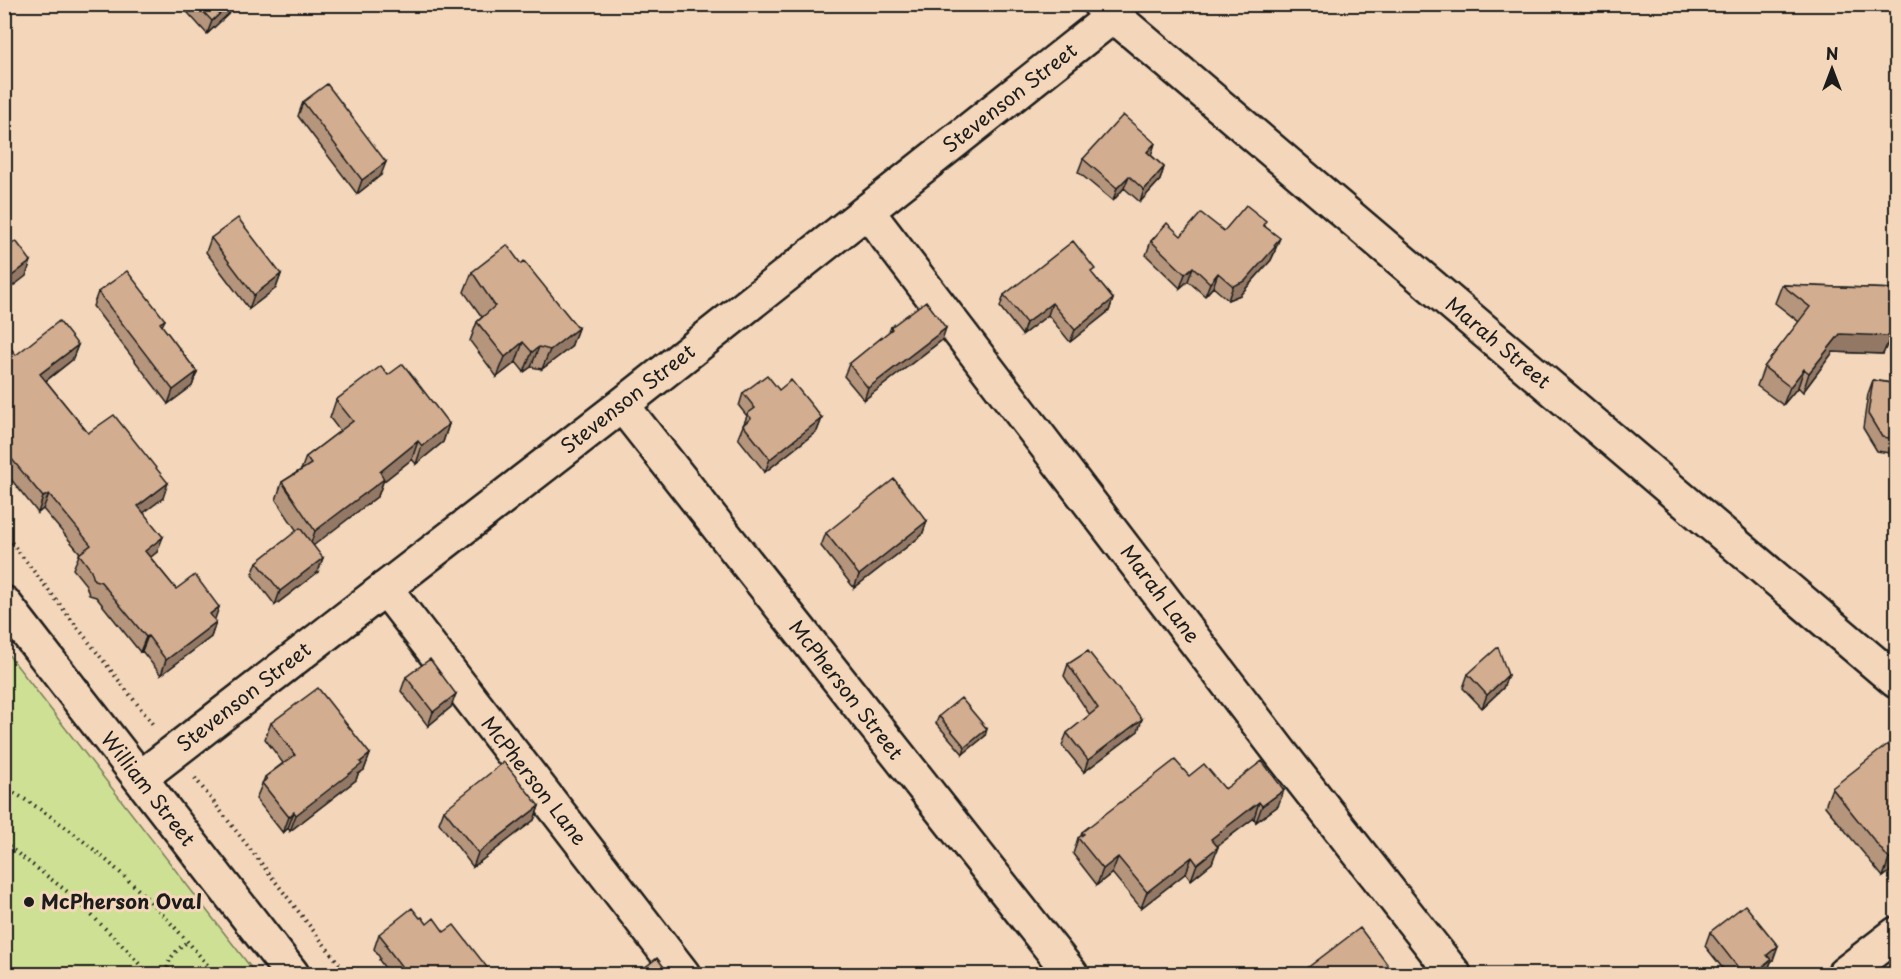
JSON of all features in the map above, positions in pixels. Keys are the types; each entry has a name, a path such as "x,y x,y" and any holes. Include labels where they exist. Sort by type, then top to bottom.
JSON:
{"street":[{"name":"Stevenson Street","path":"140,778 622,405 867,211 1107,10"},
{"name":"Marah Street","path":"1107,10 1896,681"},
{"name":"Marah Lane","path":"867,211 1283,756 1454,975"},
{"name":"McPherson Street","path":"622,405 1071,975"},
{"name":"McPherson Lane","path":"385,588 683,975"},
{"name":"William Street","path":"4,603 292,975"},
{"path":"1844,975 1896,934"}],"path":[{"path":"4,787 49,814 89,845 137,889 188,941 215,975"},
{"path":"4,843 69,893 125,948 148,975"},
{"path":"167,975 169,961 175,952 188,941"}],"green space":[{"name":"McPherson Oval","path":"4,649 256,974 5,974"}],"building":[{"path":"196,4 230,4 212,21"},
{"path":"327,84 386,162 362,180 303,102"},
{"path":"1123,115 1155,143 1147,152 1164,167 1144,190 1129,176 1117,188 1083,159"},
{"path":"1246,205 1266,221 1263,225 1280,238 1274,245 1276,246 1245,281 1233,286 1218,273 1210,283 1193,267 1185,274 1151,241 1167,223 1181,236 1201,213 1224,231"},
{"path":"238,218 281,274 254,295 211,238"},
{"path":"16,241 31,261 4,282 4,250"},
{"path":"1073,241 1095,269 1091,272 1113,299 1075,330 1052,303 1026,323 1004,295"},
{"path":"507,245 521,264 524,261 578,328 550,350 539,347 532,352 523,342 505,357 477,322 495,306 472,272"},
{"path":"127,271 165,320 160,323 197,372 173,390 98,292"},
{"path":"1782,285 1896,289 1896,322 1891,321 1890,336 1840,334 1809,373 1804,369 1790,387 1764,367 1810,307"},
{"path":"926,301 946,328 868,388 849,364 892,329 891,327"},
{"path":"59,321 78,345 40,374 88,433 114,415 168,483 138,506 163,537 145,551 176,589 195,575 219,607 210,614 216,622 166,660 101,582 94,580 91,570 79,554 91,545 49,494 43,497 11,458 8,461 4,458 4,340 16,355"},
{"path":"403,364 449,424 422,446 418,441 380,472 384,479 315,531 282,482 311,464 306,457 353,421 336,400 381,366 388,375"},
{"path":"767,375 779,390 791,380 822,418 770,459 743,425 751,418 747,414 755,408 743,393"},
{"path":"1873,380 1896,384 1896,439 1882,437 1868,414"},
{"path":"894,479 927,521 859,575 826,533"},
{"path":"300,528 323,558 280,591 257,562"},
{"path":"1498,647 1508,675 1487,695 1468,674"},
{"path":"1088,651 1142,719 1088,760 1067,733 1098,708 1068,664"},
{"path":"430,659 456,694 433,712 406,677"},
{"path":"318,688 370,754 360,762 362,764 296,815 294,812 289,817 262,783 267,779 265,777 295,755 271,723"},
{"path":"961,698 987,729 965,747 939,716"},
{"path":"1888,744 1896,755 1896,853 1889,859 1832,788"},
{"path":"1175,760 1189,776 1204,764 1225,789 1262,761 1284,790 1262,806 1259,802 1211,839 1218,847 1197,864 1192,857 1147,892 1118,857 1103,869 1078,838 1084,834 1082,832"},
{"path":"504,762 539,806 478,853 444,810"},
{"path":"1745,905 1778,946 1767,955 1771,960 1753,975 1744,975 1710,932"},
{"path":"412,908 427,924 434,918 444,932 454,925 493,975 408,975 379,934"},
{"path":"1360,928 1390,968 1384,973 1386,975 1298,975"},
{"path":"657,958 670,975 635,975"}],"place":[{"name":"McPherson Oval","path":"29,902"}]}
